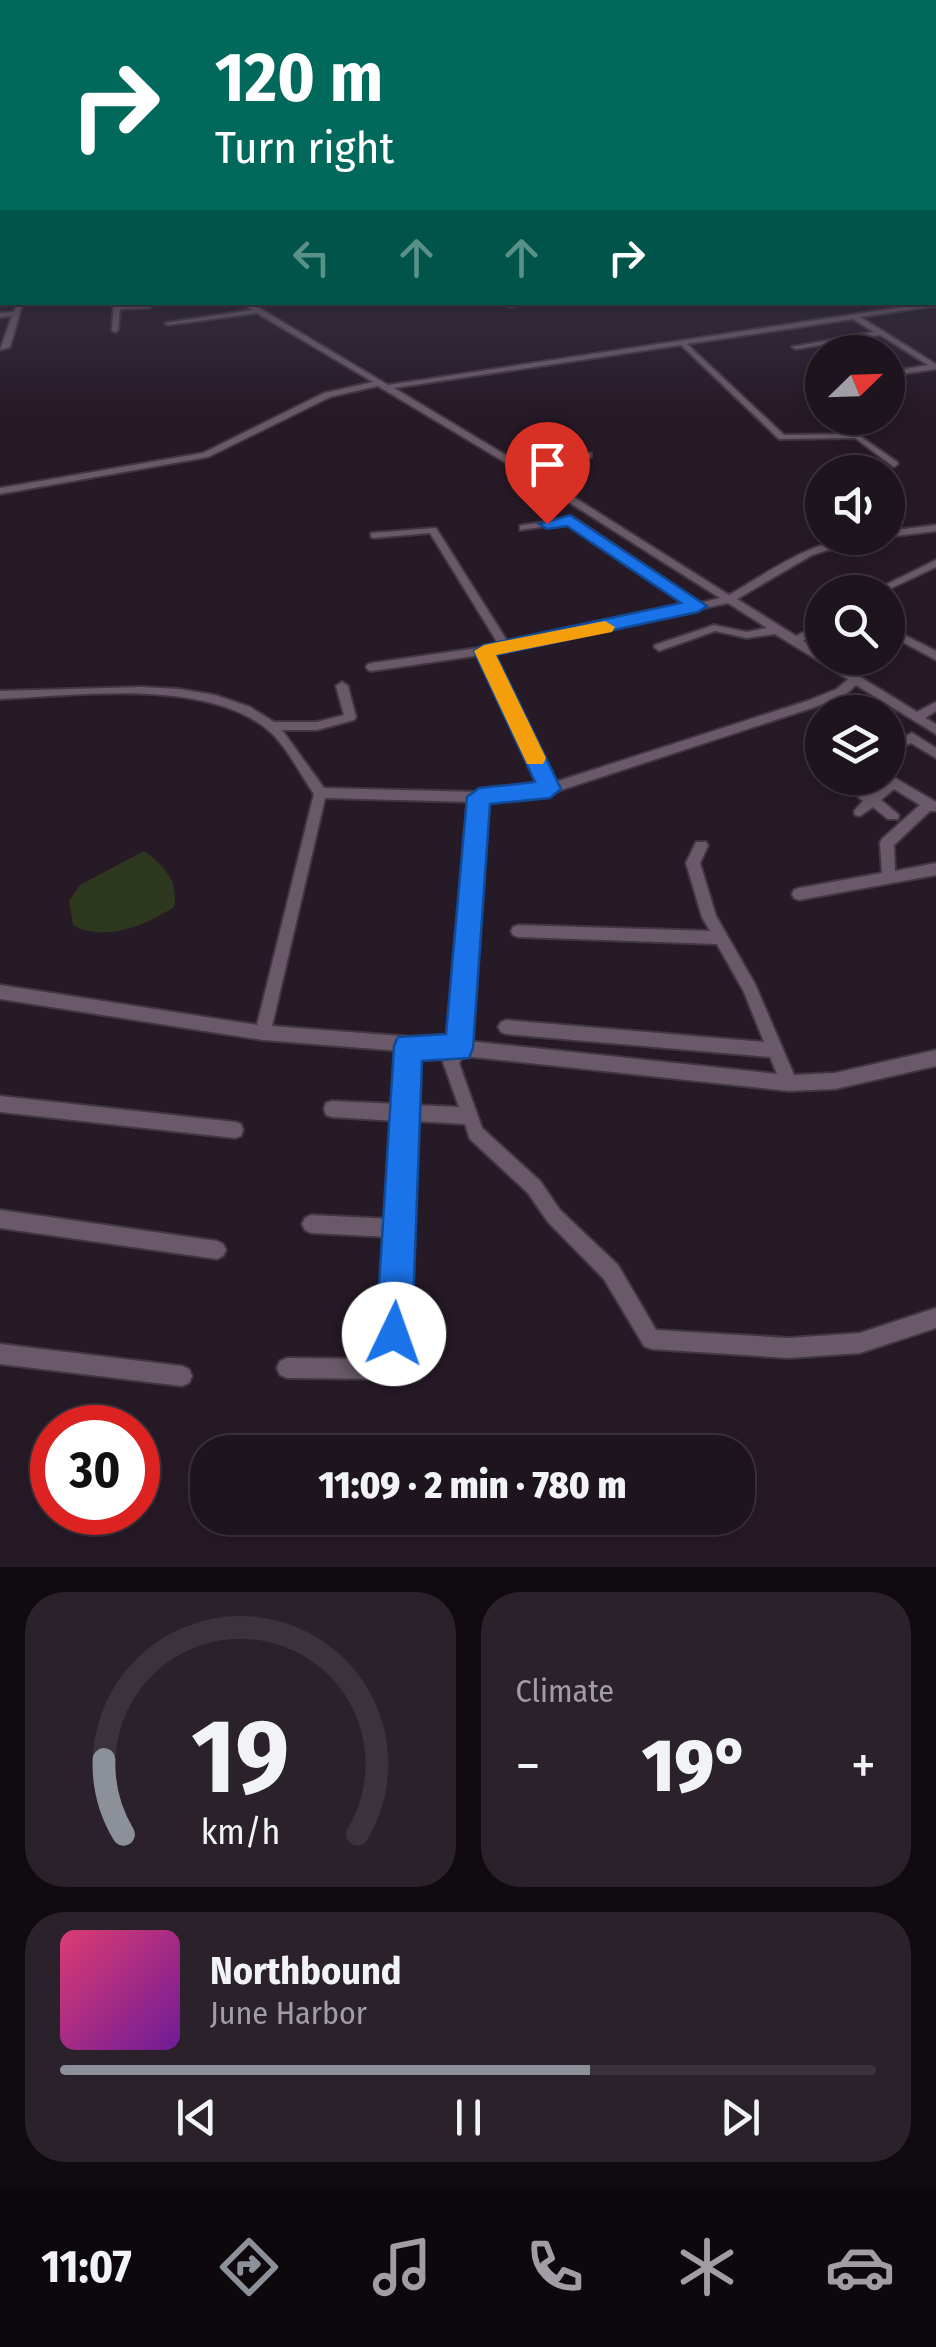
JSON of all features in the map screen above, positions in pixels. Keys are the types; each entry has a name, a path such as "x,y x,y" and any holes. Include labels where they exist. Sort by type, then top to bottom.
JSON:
{"street":[{"path":"0,348 6,348 19,305"},
{"path":"115,330 117,305 149,306"},
{"path":"248,305 521,468 936,730"},
{"path":"0,491 205,455 328,394 684,345 930,305"},
{"path":"168,323 256,310"},
{"path":"0,315 16,314"},
{"path":"855,317 935,367"},
{"path":"0,331 11,330"},
{"path":"796,347 880,333"},
{"path":"684,345 782,437 856,436 882,455"},
{"path":"905,371 935,367"},
{"path":"146,449 150,466"},
{"path":"521,468 588,455"},
{"path":"523,528 570,520 698,606"},
{"path":"905,532 936,528"},
{"path":"374,534 432,530 506,648"},
{"path":"372,667 506,648 728,600 806,555"},
{"path":"905,578 936,562"},
{"path":"659,647 714,628 747,635 776,630"},
{"path":"794,642 805,636"},
{"path":"905,639 936,656"},
{"path":"484,651 550,789"},
{"path":"320,793 479,797 550,789 811,704 841,692 850,677"},
{"path":"272,726 317,726 350,717 342,686"},
{"path":"0,695 158,690 246,708 272,726 320,793 264,1033"},
{"path":"916,718 936,706"},
{"path":"905,741 912,737 936,754"},
{"path":"890,877 887,843 932,805 905,789"},
{"path":"865,795 893,815"},
{"path":"860,811 876,795"},
{"path":"479,797 459,1048 451,1062 476,1133 534,1187 554,1216 611,1272 651,1340 789,1348 860,1343 936,1318"},
{"path":"701,846 693,863 720,938 750,989 789,1083"},
{"path":"799,894 936,868"},
{"path":"518,931 720,938"},
{"path":"0,992 264,1033 459,1048 789,1083 835,1081 936,1058"},
{"path":"506,1028 773,1050"},
{"path":"287,1368 392,1369 408,1046"},
{"path":"0,1104 234,1130"},
{"path":"332,1109 469,1116"},
{"path":"0,1219 217,1250"},
{"path":"311,1224 400,1228"},
{"path":"0,1354 182,1376"}],"green space":[{"path":"144,851 168,875 174,889 174,907 151,920 111,932 73,925 69,901 80,885"}],"slow traffic":[{"path":"535,758 484,651 605,627"}],"route":[{"path":"394,1334 408,1046 459,1048 479,797 550,789 484,651 698,606 570,520 547,524"}]}
